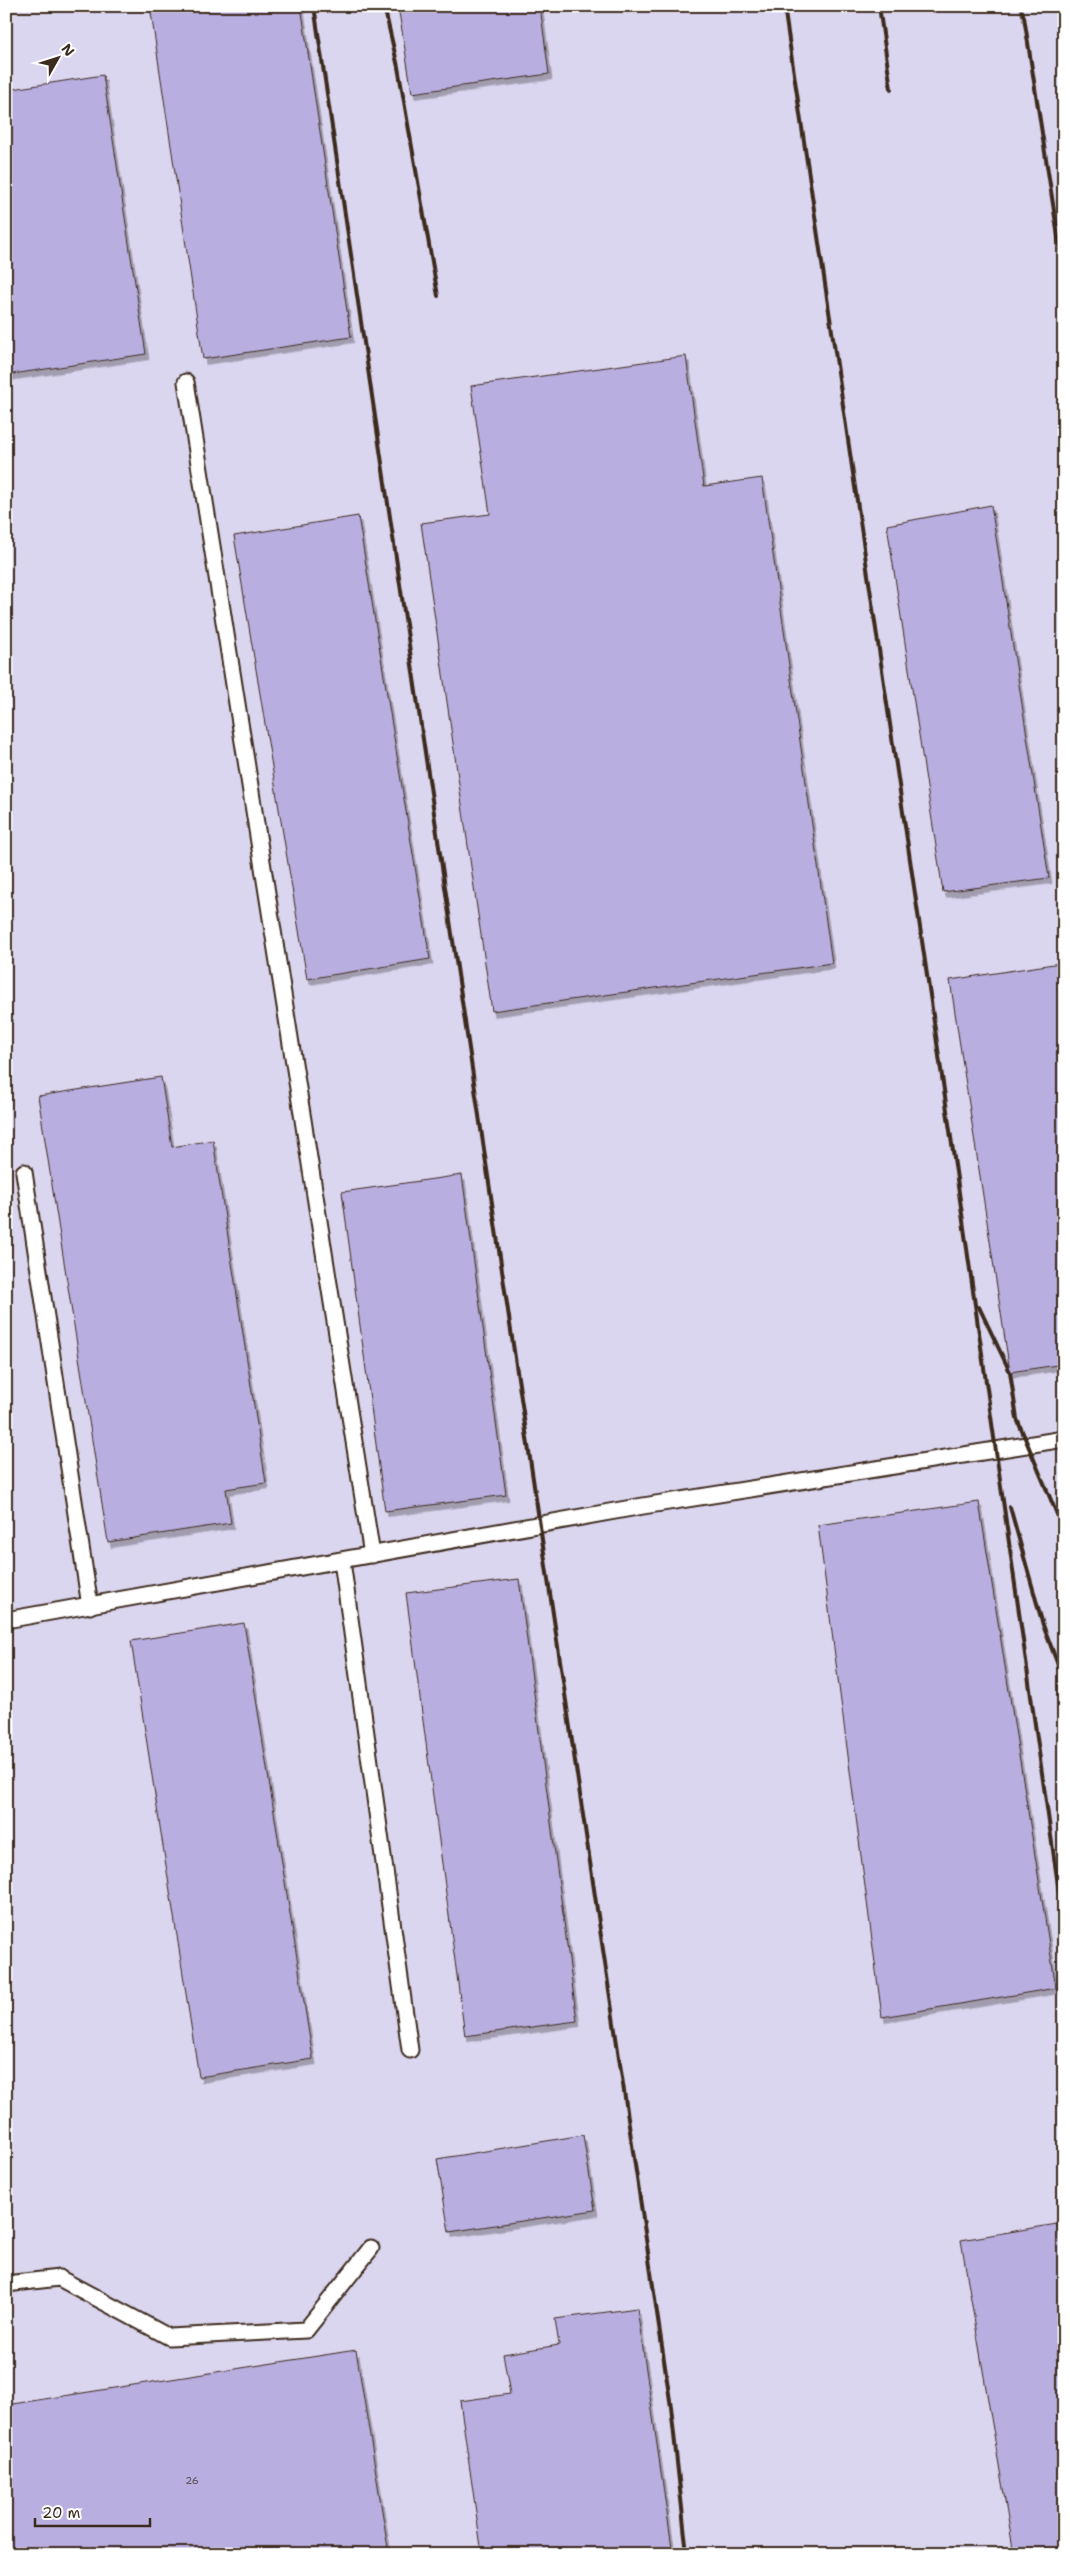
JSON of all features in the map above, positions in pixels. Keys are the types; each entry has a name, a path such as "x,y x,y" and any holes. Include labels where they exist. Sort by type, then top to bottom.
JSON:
{"lane":[{"path":"186,382 372,1555"},
{"path":"24,1172 90,1606"},
{"path":"6,1620 643,1506 1064,1439"},
{"path":"342,1561 410,2050"},
{"path":"6,2284 59,2278 169,2337 306,2330 371,2248"}],"shaded area":[{"path":"6,6 1064,6 1064,2554 6,2554"}],"building":[{"path":"150,6 301,6 351,337 203,359"},
{"path":"398,6 540,6 549,74 412,93"},
{"path":"103,75 146,354 6,375 6,90"},
{"path":"686,356 704,486 762,478 832,963 492,1011 421,523 490,514 471,386"},
{"path":"991,505 1049,878 943,892 887,525"},
{"path":"358,516 430,959 307,979 234,536"},
{"path":"1060,963 1064,985 1064,1364 1010,1372 950,980"},
{"path":"161,1077 172,1147 213,1140 266,1483 226,1489 231,1523 108,1542 38,1096"},
{"path":"462,1175 506,1495 385,1511 342,1192"},
{"path":"979,1502 1056,1988 882,2017 818,1525"},
{"path":"519,1579 577,2021 465,2036 406,1593"},
{"path":"244,1623 313,2059 199,2077 131,1641"},
{"path":"583,2135 595,2210 449,2232 437,2159"},
{"path":"1057,2224 1064,2265 1064,2554 1014,2554 961,2240"},
{"path":"637,2308 673,2554 482,2554 460,2401 510,2394 503,2354 559,2345 555,2319"},
{"path":"356,2350 389,2554 6,2554 6,2405"}],"railway":[{"path":"314,6 671,2407 687,2554"},
{"path":"384,6 398,67 438,296"},
{"path":"784,6 953,1151 1064,1927"},
{"path":"879,6 891,89"},
{"path":"1020,6 1024,17 1064,275"},
{"path":"979,1307 1010,1372 1017,1419 1064,1531"},
{"path":"1010,1507 1043,1625 1064,1681"}]}
